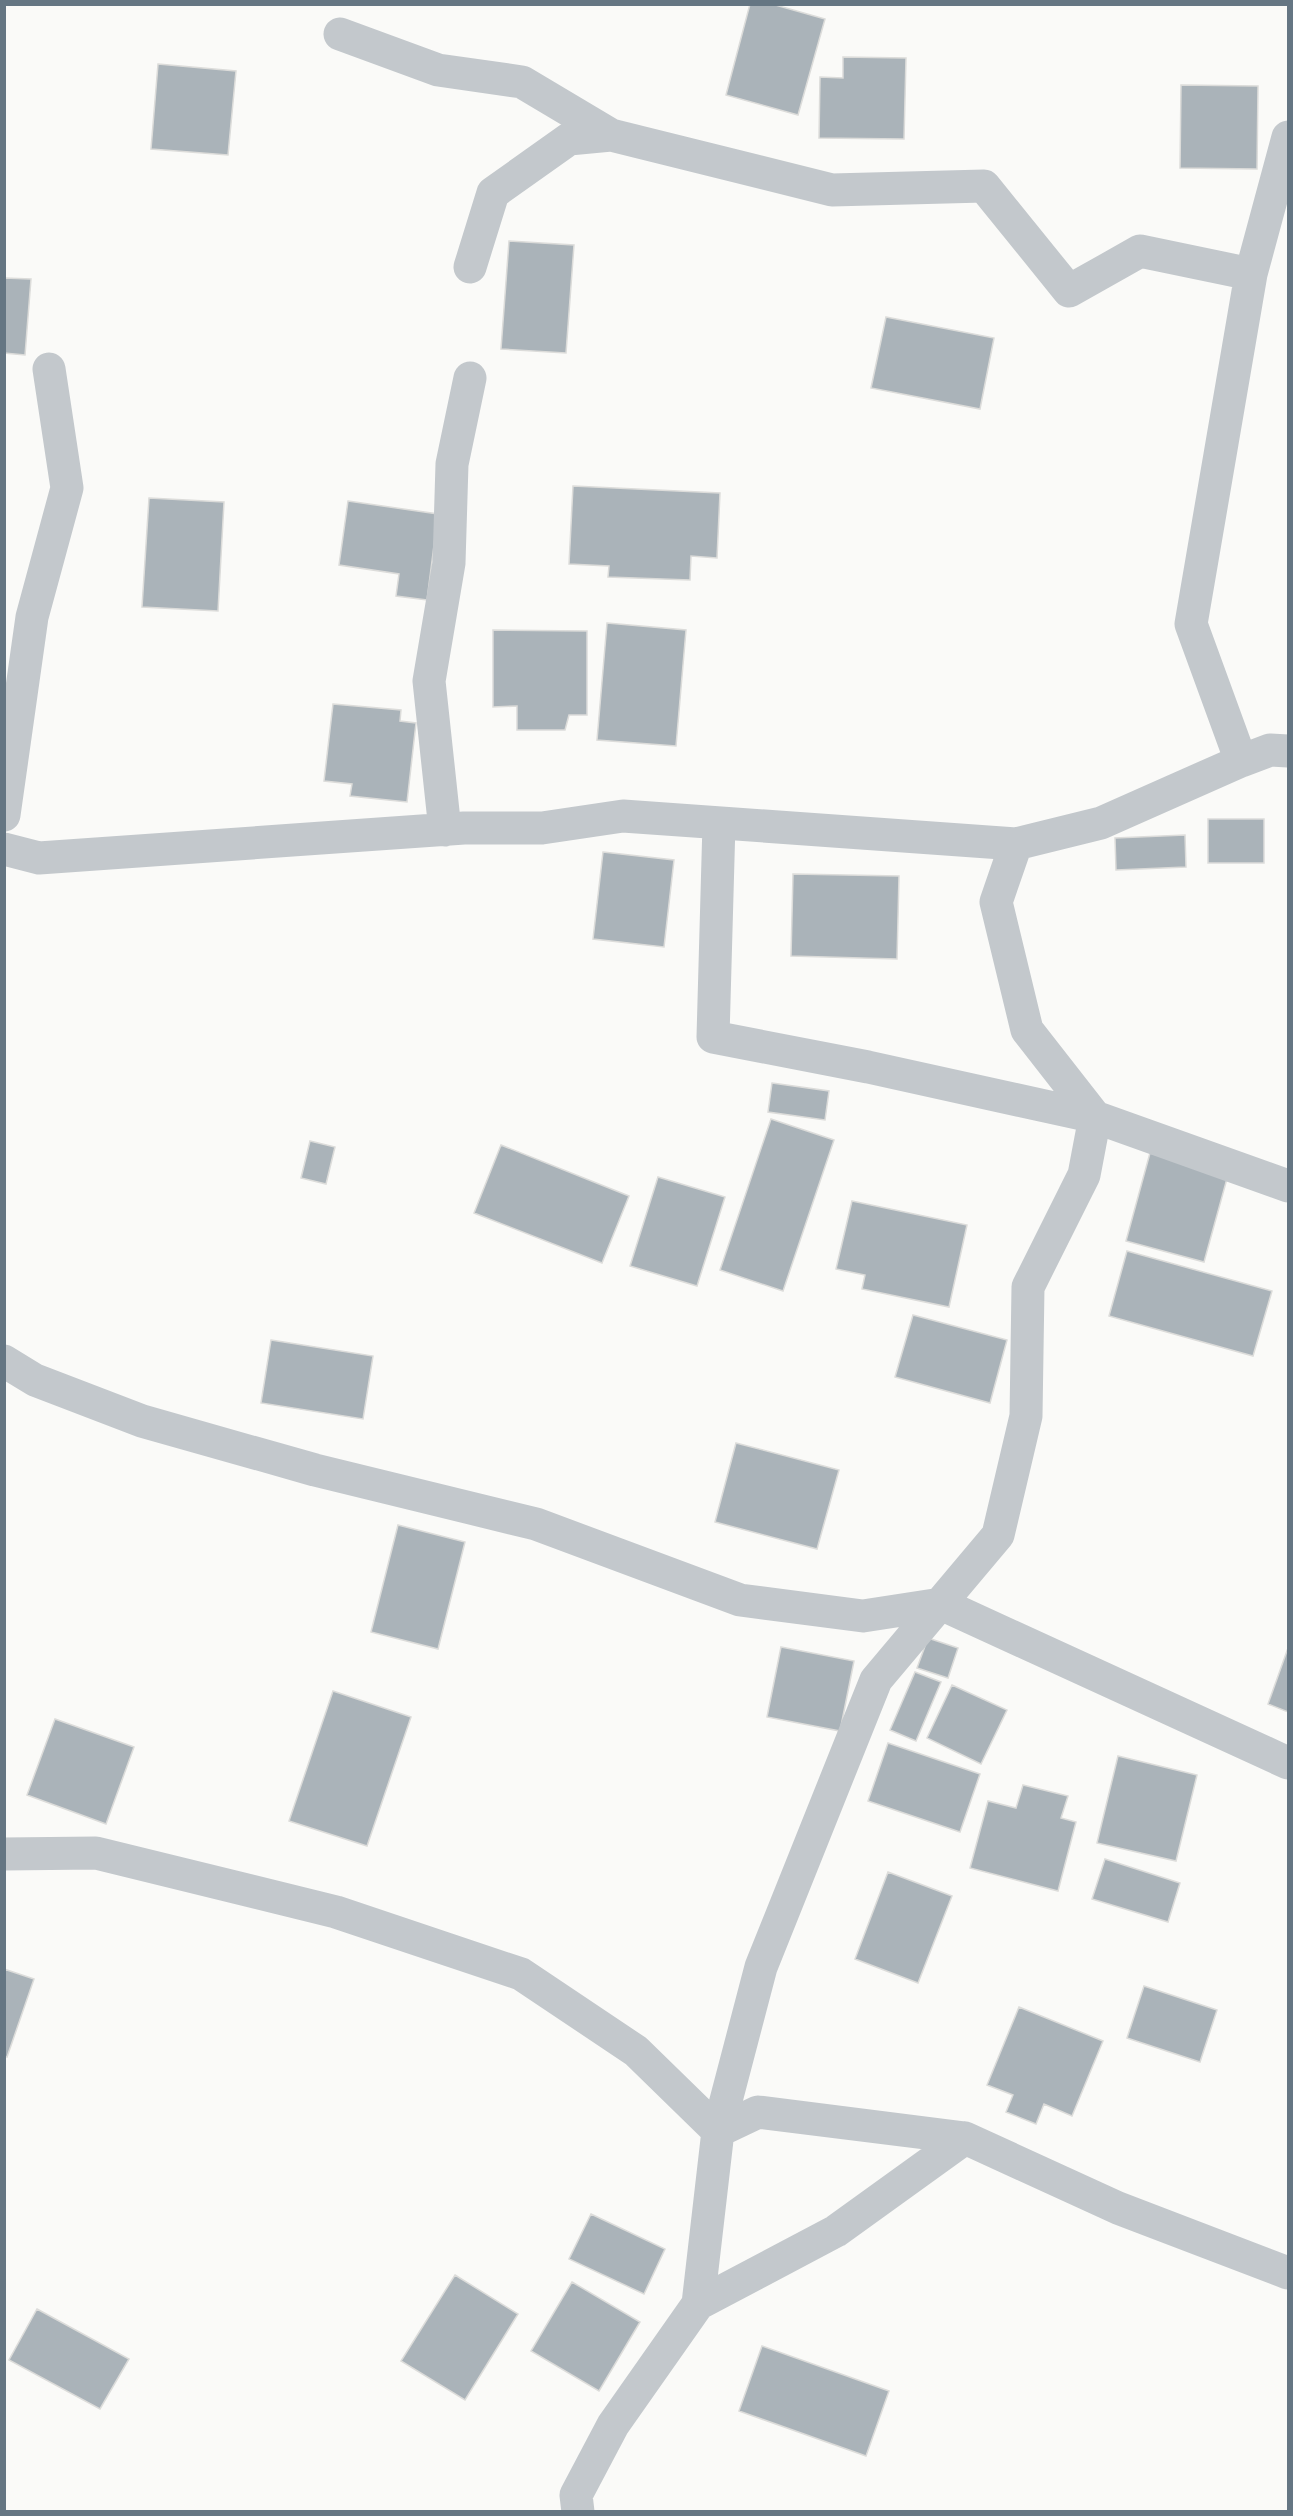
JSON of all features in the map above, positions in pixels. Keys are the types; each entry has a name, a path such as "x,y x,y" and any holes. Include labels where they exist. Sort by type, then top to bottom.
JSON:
{"street":[{"path":"340,34 438,70 522,82 611,135 832,190 984,186 1069,291 1140,250 1251,274"},
{"path":"470,267 493,193 569,139 611,135"},
{"path":"1240,761 1191,624 1251,274 1288,137"},
{"path":"4,815 32,617 67,488 49,369"},
{"path":"445,830 429,681 449,563 452,464 470,378"},
{"path":"4,849 39,858 445,830 542,828 623,816 1016,844 1101,823 1240,761 1270,750 1288,751"},
{"path":"719,823 713,1037 868,1067 1095,1117 1288,1186"},
{"path":"698,2304 717,2131 761,1967 876,1680 998,1535 1026,1416 1028,1287 1084,1175 1095,1117 1027,1030 996,902 1016,844"},
{"path":"4,1361 35,1380 142,1421 315,1470 536,1524 740,1600 863,1616 941,1604 1288,1763"},
{"path":"4,1854 96,1853 336,1912 521,1974 636,2051 717,2131"},
{"path":"717,2131 758,2112 965,2138 1118,2208 1288,2273"},
{"path":"578,2511 576,2495 613,2425 698,2304 836,2231 965,2138"}],"building":[{"path":"750,4 772,4 825,19 798,115 726,95"},
{"path":"843,57 906,58 904,139 819,138 820,77 843,78"},
{"path":"158,64 236,71 228,155 151,149"},
{"path":"1181,85 1258,86 1257,169 1180,168"},
{"path":"509,241 574,245 566,353 501,349"},
{"path":"4,278 31,279 25,355 4,353"},
{"path":"886,317 994,338 980,409 871,388"},
{"path":"573,486 720,493 717,558 691,556 690,580 608,577 609,566 569,564"},
{"path":"149,498 224,502 218,611 142,607"},
{"path":"348,501 438,514 427,600 396,596 399,574 339,565"},
{"path":"607,623 686,630 676,746 597,740"},
{"path":"493,630 587,631 587,715 569,715 565,730 517,730 517,706 493,707"},
{"path":"333,704 401,710 400,721 416,723 407,802 350,796 352,784 324,781"},
{"path":"1208,819 1264,819 1264,863 1208,863"},
{"path":"1185,835 1186,867 1116,870 1115,838"},
{"path":"603,852 674,860 664,947 593,939"},
{"path":"793,874 899,876 897,959 791,956"},
{"path":"772,1083 829,1091 825,1120 768,1112"},
{"path":"771,1119 834,1140 783,1291 720,1270"},
{"path":"310,1141 335,1147 326,1184 301,1178"},
{"path":"501,1145 629,1196 602,1263 474,1213"},
{"path":"1150,1153 1228,1175 1204,1262 1126,1241"},
{"path":"658,1177 725,1197 697,1286 630,1266"},
{"path":"852,1201 967,1225 949,1307 862,1289 865,1275 836,1269"},
{"path":"1127,1251 1272,1291 1253,1356 1109,1316"},
{"path":"913,1315 1007,1340 990,1403 895,1377"},
{"path":"271,1340 373,1356 363,1419 261,1403"},
{"path":"736,1443 839,1470 817,1549 715,1522"},
{"path":"398,1525 465,1542 438,1649 371,1632"},
{"path":"928,1638 958,1648 948,1678 917,1668"},
{"path":"781,1647 854,1661 840,1731 767,1717"},
{"path":"1288,1648 1288,1712 1268,1704"},
{"path":"915,1672 941,1682 916,1741 890,1730"},
{"path":"952,1685 1007,1710 981,1764 927,1738"},
{"path":"333,1691 411,1717 367,1846 289,1821"},
{"path":"55,1719 134,1747 106,1824 27,1795"},
{"path":"888,1743 980,1774 960,1832 868,1801"},
{"path":"1118,1756 1197,1775 1176,1861 1097,1843"},
{"path":"1023,1785 1068,1796 1061,1818 1076,1822 1058,1891 970,1868 988,1801 1016,1808"},
{"path":"1105,1859 1180,1883 1168,1922 1092,1899"},
{"path":"888,1872 952,1896 918,1983 855,1959"},
{"path":"4,1969 34,1979 7,2057 4,2056"},
{"path":"1144,1986 1217,2010 1200,2062 1127,2038"},
{"path":"1019,2007 1103,2041 1072,2116 1044,2104 1036,2124 1006,2112 1013,2095 987,2085"},
{"path":"591,2214 665,2249 644,2294 569,2259"},
{"path":"455,2275 518,2314 465,2400 401,2361"},
{"path":"572,2282 640,2322 599,2391 531,2351"},
{"path":"37,2309 129,2359 100,2409 9,2360"},
{"path":"762,2346 889,2391 866,2456 739,2411"}]}
